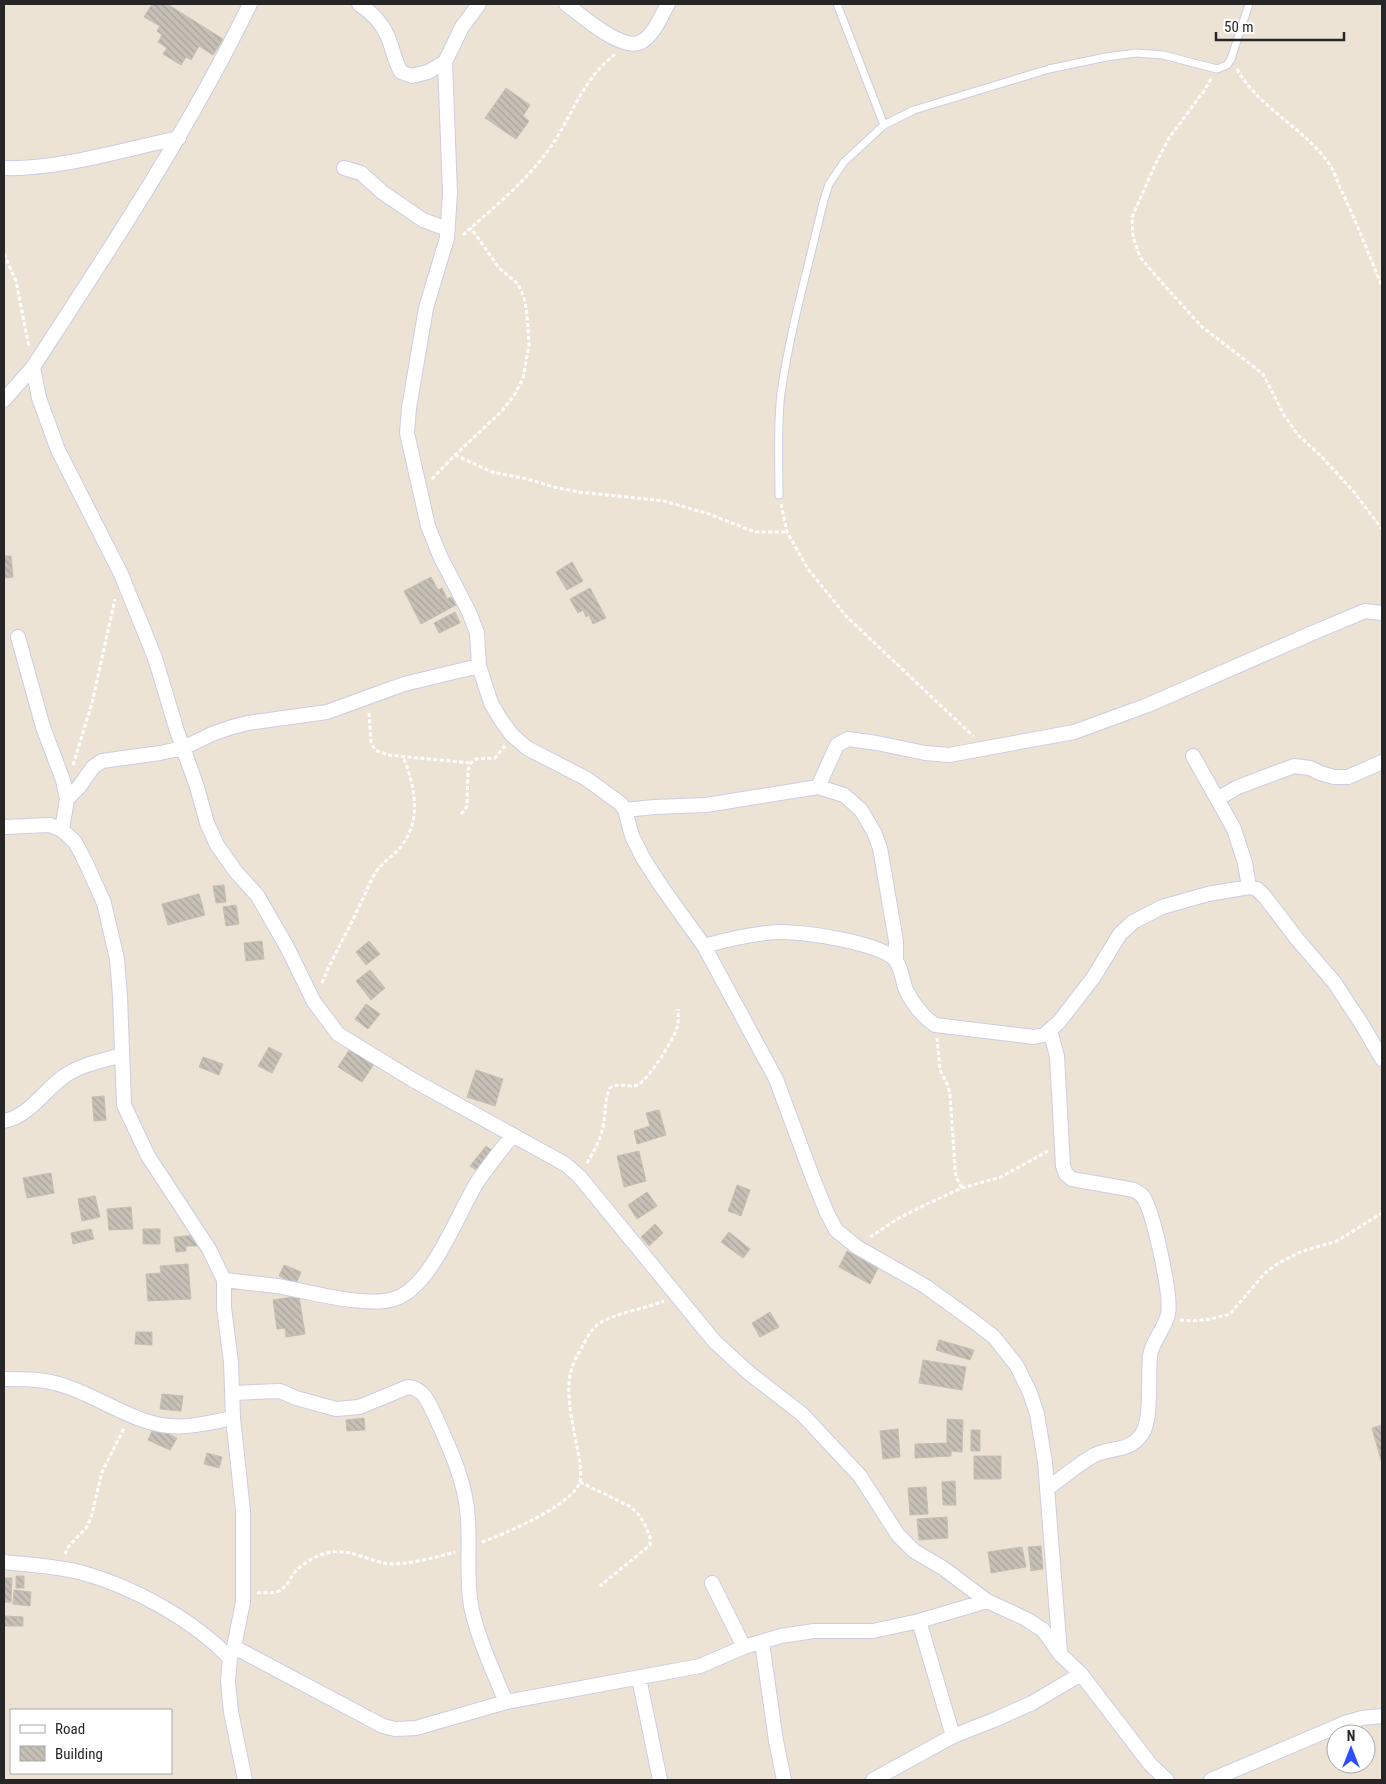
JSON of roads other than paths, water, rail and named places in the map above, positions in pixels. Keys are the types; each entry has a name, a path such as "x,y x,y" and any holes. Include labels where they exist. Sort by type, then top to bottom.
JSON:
{"street":[{"path":"4,400 33,367 179,138 227,51 250,4"},
{"path":"359,4 370,12 388,37 394,60 401,72 412,76 428,72 445,62"},
{"path":"479,4 462,27 445,62 450,193 447,229 444,252 426,308 409,408 407,433 428,526 440,556 469,612 477,633 479,666 491,702 501,720 512,735 527,748 587,779 615,798 625,810 632,836 643,858 704,946 776,1079 827,1213 836,1230 857,1247 925,1286 972,1320 994,1337 1017,1366 1030,1393 1037,1414 1048,1488 1060,1654"},
{"path":"566,4 608,35 629,43 640,43 648,37 668,4"},
{"path":"4,168 23,168 81,160 179,138"},
{"path":"344,168 361,173 382,192 423,220 447,229"},
{"path":"33,367 39,398 58,450 121,574 155,658 207,823 217,845 236,872 257,895 287,947 314,1002 338,1034 413,1080 566,1164 579,1176 715,1342 749,1373 802,1414 860,1476 898,1534 914,1551 942,1568 987,1601 1026,1618 1043,1630 1060,1654 1081,1674 1145,1758 1166,1780"},
{"path":"818,787 837,745 848,739 925,753 949,754 1074,732 1148,705 1310,634 1366,612 1382,613"},
{"path":"18,637 43,727 63,780 67,799 62,830"},
{"path":"67,799 93,767 102,761 183,748 232,727 327,712 404,684 479,666"},
{"path":"1193,756 1234,829 1245,863 1249,887"},
{"path":"1217,799 1238,787 1294,766 1310,768 1334,777 1348,777 1382,762"},
{"path":"625,810 706,804 818,787 844,795 862,810 874,832 885,870 896,941 896,960"},
{"path":"4,827 50,824 62,830 75,842 104,903 117,959 124,1105 148,1156 209,1249 224,1280 224,1308 231,1362 233,1418 243,1511 243,1602 232,1652 228,1682 231,1712 245,1780"},
{"path":"704,946 741,936 781,932 864,944 884,950 896,960 901,970 906,990 921,1015 935,1025 1034,1037 1044,1035 1059,1022 1093,978 1120,934 1133,922 1162,907 1208,894 1249,887 1257,889 1265,897 1297,939 1334,982 1382,1059"},
{"path":"1048,1488 1092,1456 1121,1449 1131,1444 1142,1434 1147,1419 1152,1348 1168,1317 1169,1301 1166,1280 1146,1200 1142,1194 1134,1190 1072,1179 1066,1174 1063,1166 1057,1056 1050,1031"},
{"path":"4,1121 21,1113 36,1102 63,1076 84,1066 122,1055"},
{"path":"224,1280 278,1286 321,1295 368,1301 393,1300 410,1292 426,1273 447,1240 477,1182 513,1135"},
{"path":"4,1379 51,1382 69,1387 152,1423 168,1426 189,1426 233,1418"},
{"path":"233,1393 280,1392 336,1409 359,1407 408,1387 421,1391 435,1415 458,1468 466,1499 469,1546 468,1580 474,1618 506,1702"},
{"path":"4,1562 58,1568 104,1580 132,1592 232,1652 384,1726 395,1729 416,1728 506,1702 700,1666 744,1647 781,1636 814,1631 873,1631 919,1621 987,1601"},
{"path":"712,1583 744,1647"},
{"path":"919,1621 953,1736"},
{"path":"762,1642 776,1741 784,1780"},
{"path":"873,1780 953,1736 1032,1703 1081,1674"},
{"path":"639,1678 660,1780"},
{"path":"1211,1780 1344,1723 1362,1718 1382,1716"}],"lane":[{"path":"837,4 884,126"},
{"path":"779,495 778,452 781,393 794,329 829,184 844,162 884,126 914,110 1049,69 1136,53 1162,56 1217,69 1226,65 1231,59 1249,4"}]}
